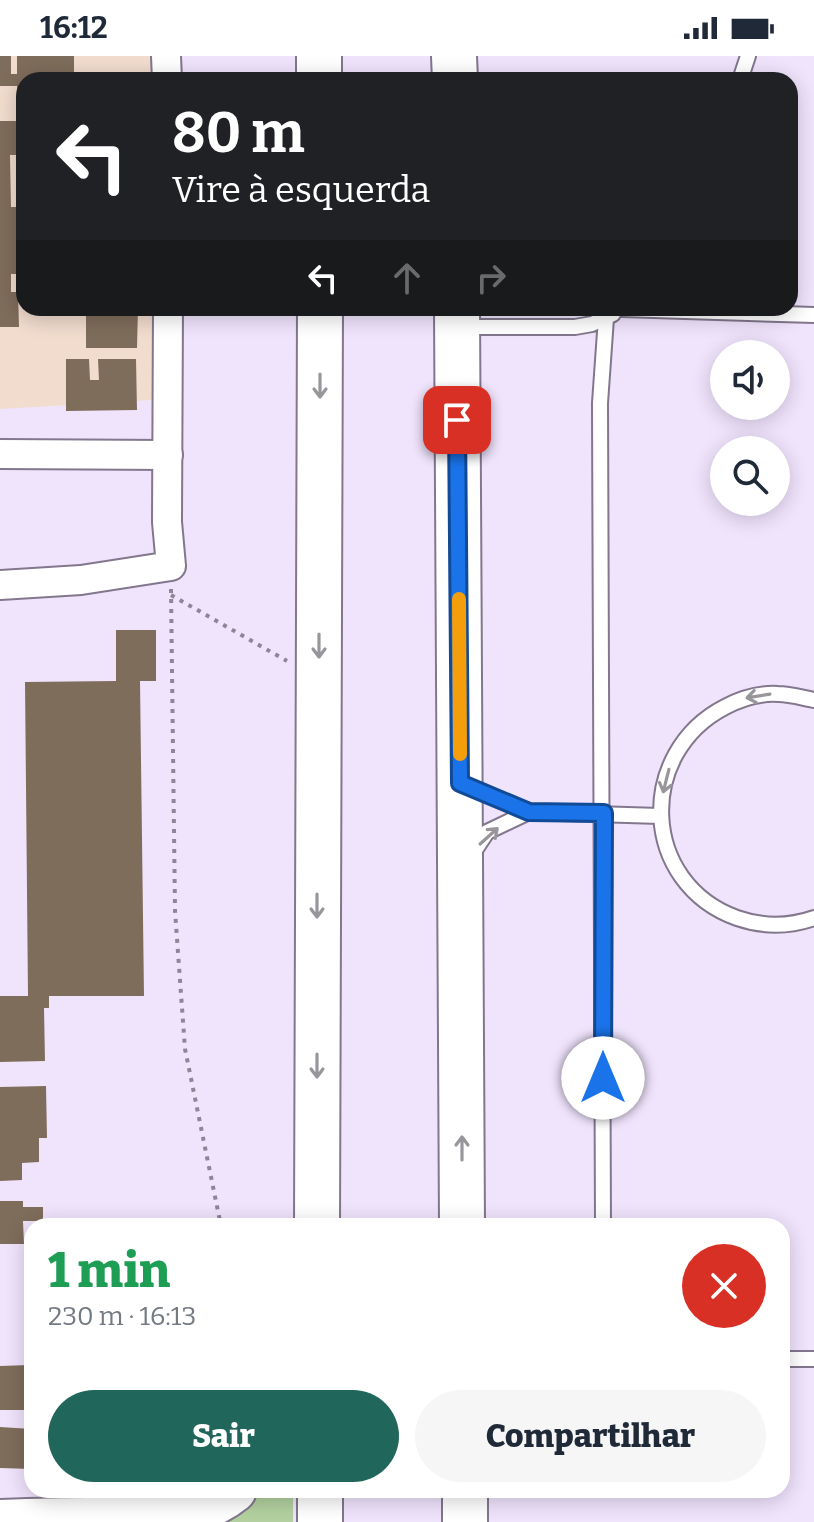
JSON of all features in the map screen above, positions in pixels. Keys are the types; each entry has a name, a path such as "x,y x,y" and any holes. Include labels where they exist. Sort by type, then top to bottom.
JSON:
{"highway":[{"path":"317,1218 320,316"},
{"path":"457,318 462,1218"},
{"path":"0,1522 149,1519 182,1515 211,1506 222,1498"},
{"path":"320,1498 320,1522"},
{"path":"465,1498 465,1522"}],"street":[{"path":"0,585 81,580 171,566 167,522 168,316"},
{"path":"0,454 168,455"}],"lane":[{"path":"457,318 565,327 592,324 610,316"},
{"path":"603,1218 604,813 600,403 606,318"},
{"path":"814,700 776,693 739,699 706,717 680,744 669,767 664,778 660,816 668,854 688,887 718,911 755,924 794,925 814,918"},
{"path":"460,783 529,812 660,816"},
{"path":"460,873 487,832 529,812"},
{"path":"790,1359 814,1359"}],"path":[{"path":"171,566 175,911 185,1049 219,1218"},
{"path":"171,595 319,680"}],"shaded area":[{"path":"0,56 153,56 154,72 16,72 16,316 164,316 169,399 0,409"}],"green space":[{"path":"242,1498 293,1498 293,1522 206,1522"}],"building":[{"path":"0,56 11,56 11,74 16,74 16,86 0,86"},
{"path":"17,56 74,56 74,72 17,72"},
{"path":"0,121 16,121 16,155 10,155 11,207 16,207 16,274 11,274 11,292 16,292 19,327 0,327"},
{"path":"86,316 138,316 137,348 86,348"},
{"path":"66,359 89,359 90,380 99,380 98,359 136,359 137,410 66,411"},
{"path":"116,630 156,630 156,681 140,681 144,996 49,996 49,1008 44,1008 45,1061 0,1062 0,996 28,996 25,682 116,681"},
{"path":"46,1086 47,1138 39,1138 39,1162 22,1163 22,1180 0,1181 0,1087"},
{"path":"0,1201 23,1201 23,1207 43,1207 43,1218 24,1218 24,1244 0,1244"},
{"path":"24,1365 24,1410 0,1410 0,1366"},
{"path":"0,1427 24,1428 24,1469 0,1468"}],"slow traffic":[{"path":"459,599 460,754"}],"route":[{"path":"457,420 460,783 529,812 604,813 603,1078"}]}
